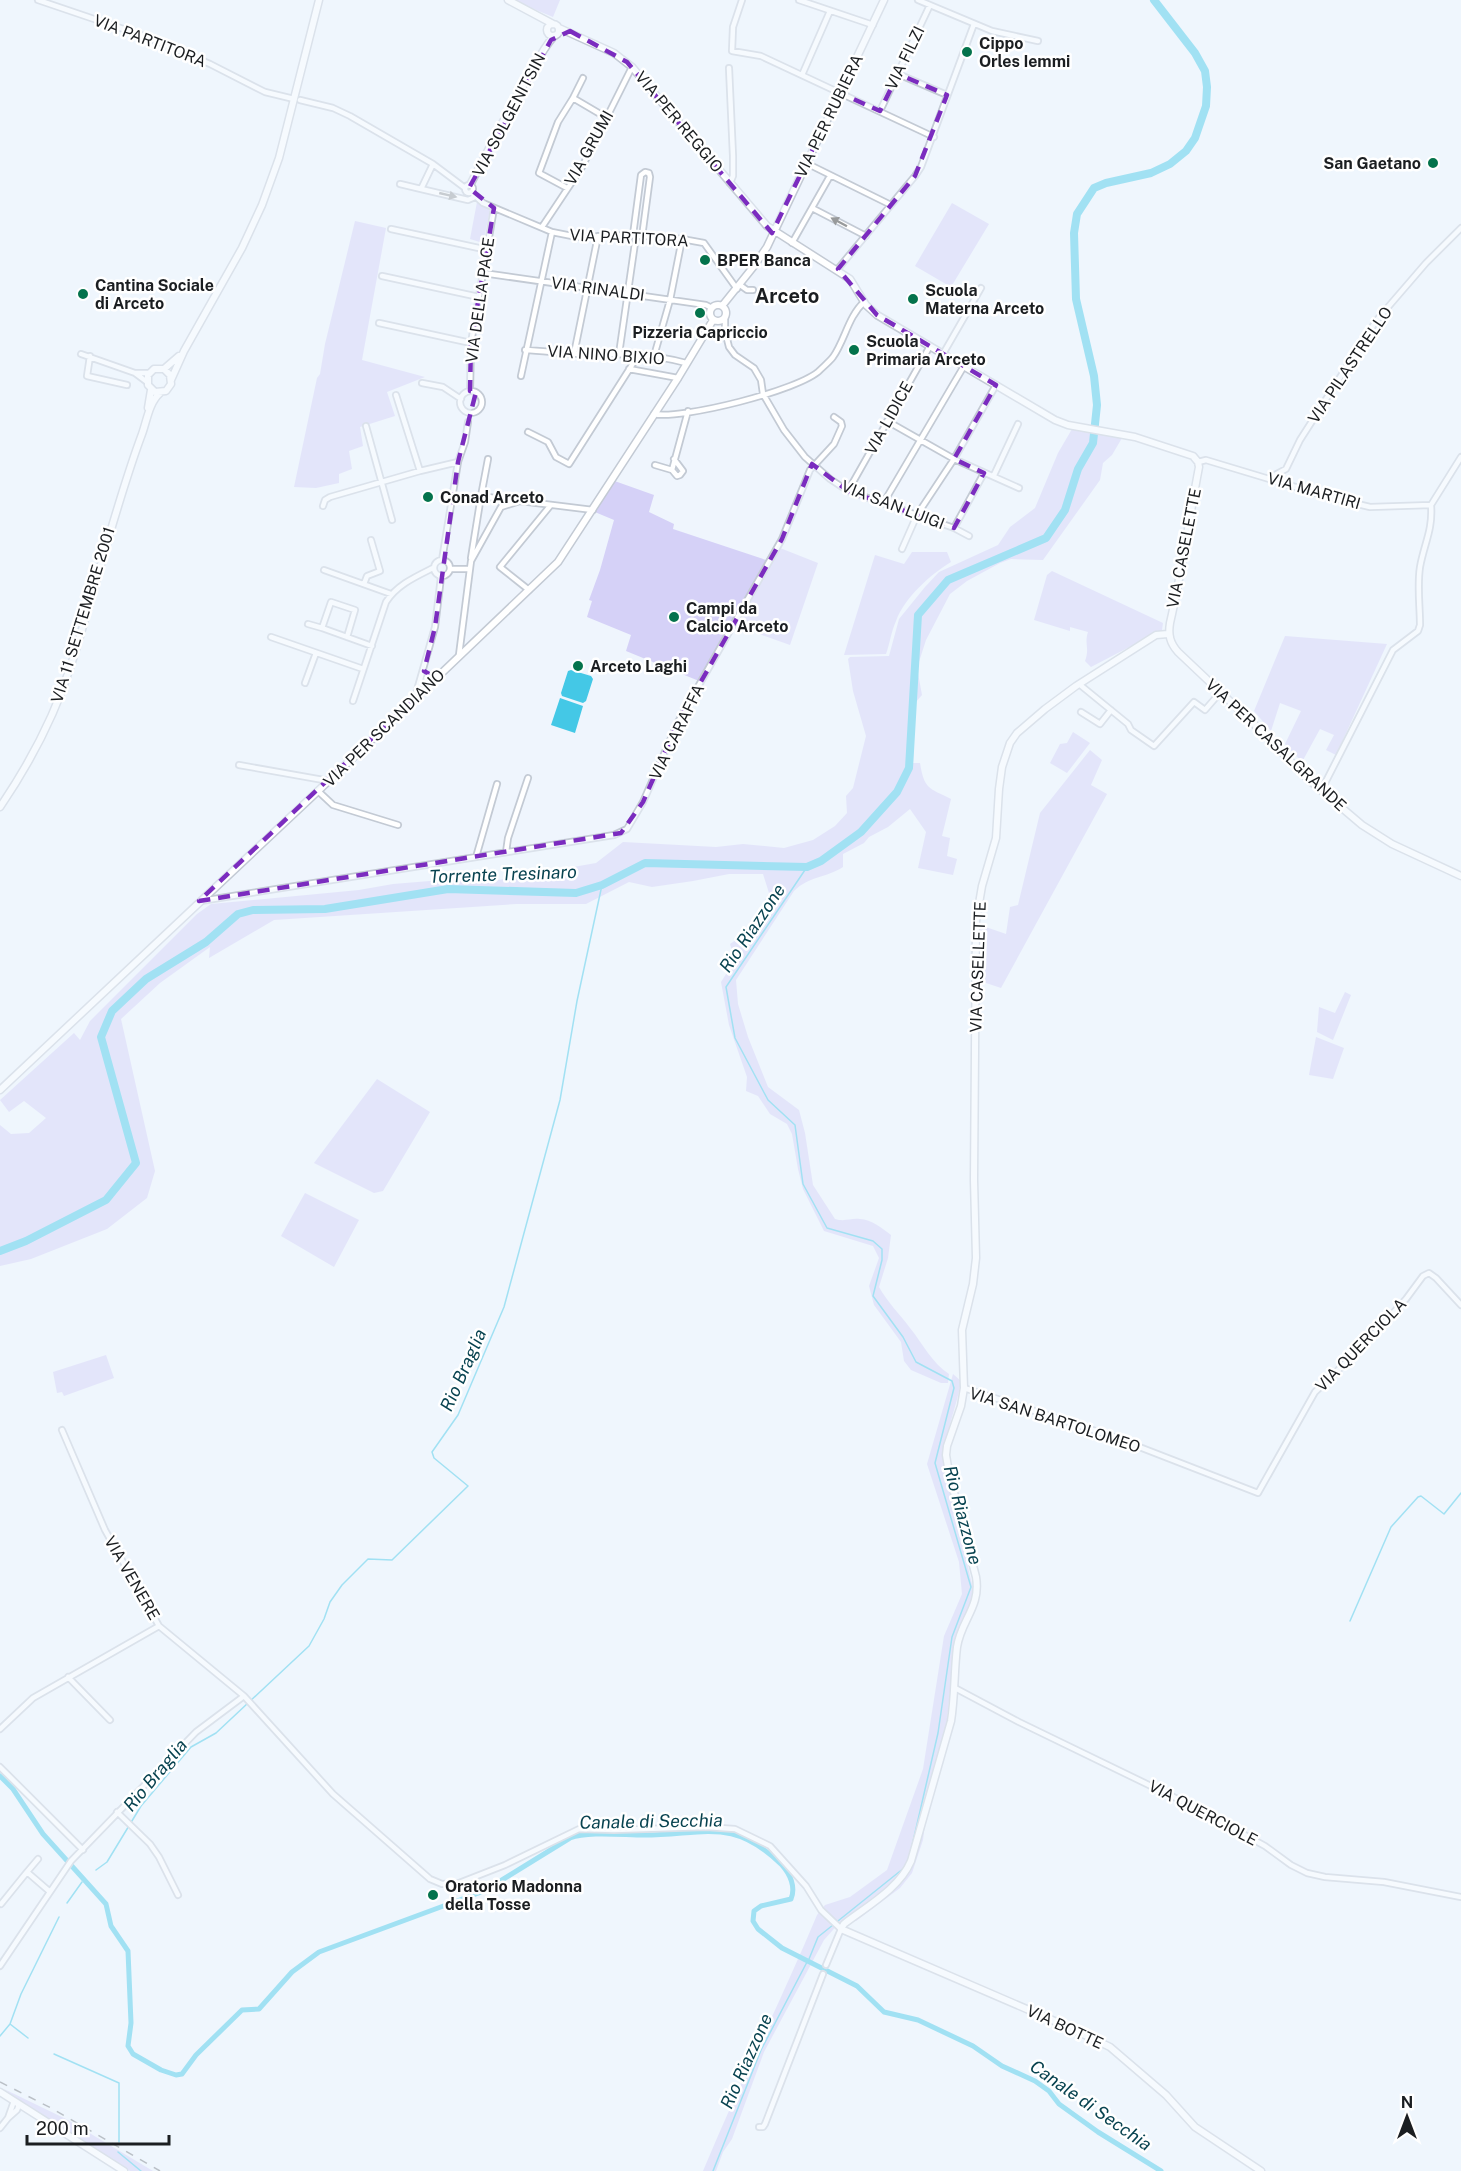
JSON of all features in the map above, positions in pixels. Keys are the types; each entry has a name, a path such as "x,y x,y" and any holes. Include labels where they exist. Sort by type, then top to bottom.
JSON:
{"street":[{"name":"VIA PARTITORA","path":"38,0 147,37 210,64 265,92 333,108 434,164 494,208 552,232 577,237 637,236 704,243 738,287"},
{"name":"VIA 11 SETTEMBRE 2001","path":"0,807 32,756 62,692 123,484 147,415 160,393 167,390 184,351 254,225 279,158 297,100 319,0"},
{"name":"VIA PER REGGIO","path":"508,0 540,17 553,30 570,32 614,53 632,67 773,232 837,270 855,284 864,302 877,315 930,346"},
{"path":"742,0 733,27 732,51 761,56 934,136"},
{"path":"800,0 873,26"},
{"name":"VIA PER RUBIERA","path":"773,232 884,0"},
{"path":"918,0 992,31 1038,41"},
{"name":"VIA FILZI","path":"880,111 930,5"},
{"path":"802,75 830,12"},
{"path":"837,270 915,177 934,136 974,24"},
{"name":"VIA SOLGENITSIN","path":"470,191 508,111 553,30"},
{"name":"VIA GRUMI","path":"542,227 582,166 632,67"},
{"path":"729,68 733,156 733,176 730,183"},
{"path":"898,74 947,95"},
{"path":"567,188 539,173 558,122 583,78"},
{"path":"573,98 607,118"},
{"path":"421,189 434,164"},
{"path":"806,164 891,205"},
{"path":"619,354 637,236 650,177 645,172 641,175 637,236"},
{"path":"792,243 830,176"},
{"path":"400,184 468,200 470,191"},
{"name":"VIA DELLA PACE","path":"470,391 471,343 494,208"},
{"path":"812,208 866,236"},
{"name":"VIA PILASTRELLO","path":"1269,478 1286,469 1300,440 1376,321 1426,263 1461,228"},
{"path":"391,229 488,250"},
{"path":"521,376 552,232"},
{"path":"722,306 761,257 773,232"},
{"path":"574,354 598,236"},
{"path":"654,356 670,300 682,239"},
{"name":"VIA RINALDI","path":"483,273 706,305 712,308"},
{"path":"382,276 479,297"},
{"path":"738,287 753,290"},
{"path":"943,354 981,288"},
{"path":"654,414 723,407 797,383 818,373 833,357 856,310 864,302"},
{"path":"717,305 722,306 726,312 725,321 714,320 710,314 712,308 717,305"},
{"name":"VIA PER SCANDIANO","path":"0,1090 558,562 714,320"},
{"name":"VIA SAN LUIGI","path":"725,321 726,340 729,347 735,355 754,368 763,394 795,444 816,466 848,491 954,528 969,536"},
{"path":"379,323 471,343"},
{"name":"VIA MARTIRI","path":"930,346 1055,420 1068,425 1125,435 1186,453 1198,462 1206,460 1332,498 1370,507 1431,506"},
{"name":"VIA LIDICE","path":"848,491 930,346"},
{"name":"VIA NINO BIXIO","path":"525,350 574,354 639,354 686,363"},
{"name":"VIA 11 SETTEMBRE 2001","path":"150,373 157,368 164,369 184,351"},
{"path":"81,354 120,369 135,373 150,373 147,382"},
{"path":"528,432 548,442 556,457 569,464 639,354"},
{"path":"90,356 87,376 127,385"},
{"path":"884,502 964,366"},
{"path":"114,381 120,369"},
{"path":"164,369 169,373 171,380"},
{"path":"629,369 678,378"},
{"path":"135,373 147,382 151,390 160,393"},
{"path":"422,383 443,387 461,399"},
{"path":"902,549 917,515 954,459 996,385"},
{"name":"VIA 11 SETTEMBRE 2001","path":"147,415 151,390"},
{"path":"470,391 479,394 482,403 479,409 468,412 461,407 464,394 470,391"},
{"path":"396,395 420,471"},
{"path":"672,470 688,411"},
{"path":"442,560 458,462 465,442 468,412"},
{"name":"VIA CARAFFA","path":"199,902 621,833 631,824 661,764 678,722 782,539 808,475 834,444 842,426 841,422 834,417"},
{"path":"887,421 954,459 1019,488"},
{"path":"993,475 1018,424"},
{"path":"366,426 392,520"},
{"path":"1321,791 1393,650 1418,631 1420,625 1420,567 1429,539 1431,506 1461,457"},
{"path":"459,655 469,569 488,459"},
{"path":"655,465 672,470 677,476 682,474 680,466 674,459"},
{"path":"323,506 325,500 330,497 458,462"},
{"name":"VIA CASELETTE","path":"1168,634 1186,551 1198,462"},
{"path":"954,528 984,473"},
{"path":"481,496 593,510"},
{"path":"471,561 501,507 520,501"},
{"path":"529,590 500,567 550,506"},
{"path":"364,584 367,576 380,571 371,540"},
{"path":"353,701 386,602 392,594 414,578 433,568 435,563 442,560 447,562 450,569"},
{"path":"433,568 436,575 441,576 446,575 450,569"},
{"path":"450,569 469,569"},
{"path":"324,570 392,594"},
{"path":"415,697 435,627 441,576"},
{"path":"322,628 331,602 356,610 347,637"},
{"path":"308,624 372,646"},
{"name":"VIA CASELLETTE","path":"964,1388 962,1330 973,1284 976,1258 974,1180 976,921 982,886 996,838 1002,767 1010,743 1045,709 1079,684 1156,635 1168,634"},
{"name":"VIA PER CASALGRANDE","path":"1168,634 1178,652 1321,791 1377,835 1461,876"},
{"path":"271,637 363,669"},
{"path":"305,683 316,653"},
{"path":"424,671 436,678"},
{"path":"1079,684 1128,724 1131,730 1154,746 1194,702 1205,710 1218,695"},
{"path":"1081,712 1100,724 1111,710"},
{"path":"239,765 329,781"},
{"path":"506,852 508,838 528,778"},
{"path":"476,858 498,784"},
{"path":"318,791 333,805 398,825"},
{"name":"VIA QUERCIOLA","path":"1258,1493 1315,1392 1355,1354 1406,1299 1423,1276 1428,1273 1436,1278 1461,1305"},
{"name":"VIA SAN BARTOLOMEO","path":"838,1928 895,1884 909,1866 946,1740 955,1688 958,1642 974,1606 977,1590 976,1577 946,1455 964,1388 1111,1437 1258,1493"},
{"name":"VIA VENERE","path":"62,1430 105,1530 159,1626 247,1699 333,1794 434,1882 447,1885 459,1883 506,1865 579,1829 706,1827 735,1829 770,1846 806,1886 838,1928"},
{"path":"0,1729 33,1698 159,1626"},
{"path":"68,1677 110,1720"},
{"name":"VIA QUERCIOLE","path":"955,1688 1005,1715 1188,1804 1265,1846 1291,1865 1307,1873 1325,1877 1384,1882 1461,1897"},
{"path":"0,1966 69,1863 196,1732 247,1699"},
{"path":"0,1767 83,1850"},
{"path":"117,1812 159,1857 178,1894"},
{"path":"1,1904 38,1859"},
{"path":"27,1872 49,1891"},
{"path":"826,1965 838,1928"},
{"name":"VIA BOTTE","path":"838,1928 1056,2021 1110,2047 1166,2095 1195,2127 1261,2171"},
{"path":"759,2127 765,2124 822,1974"},
{"path":"3,2094 124,2171"},
{"path":"3,2094 11,2112"},
{"path":"0,2128 17,2103"},
{"path":"11,2112 28,2110"}],"highlighted area":[{"path":"570,31 627,62 772,233 840,93 880,111 898,74 947,95 915,176 838,269 877,315 996,385 954,459 984,473 954,528 848,491 812,464 782,539 678,722 643,802 621,833 199,901 436,678 424,671 435,627 458,462 476,392 470,391 471,343 494,208 469,188 551,40"}],"shaded area":[{"path":"518,0 560,0 553,17 517,2"},
{"path":"477,202 490,210 483,243 470,239"},
{"path":"952,203 989,224 951,287 915,266"},
{"path":"355,221 386,228 362,360 425,377 387,392 395,416 360,427 363,446 349,451 352,469 339,474 339,483 316,488 294,487 317,378 320,374 325,344"},
{"path":"1072,429 1122,438 1112,455 1103,463 1100,480 1043,560 1011,559 1000,563 967,581 950,594 926,640 917,668 922,695 915,703 913,763 920,763 923,778 929,787 951,799 942,836 950,838 947,856 957,859 953,875 918,868 926,832 910,809 888,827 843,854 843,867 806,882 794,891 736,980 738,1004 748,1037 768,1087 799,1110 813,1185 835,1219 864,1219 891,1235 888,1258 879,1287 933,1359 949,1374 948,1383 941,1383 911,1370 904,1361 901,1342 874,1305 869,1286 879,1258 873,1246 824,1231 803,1189 792,1134 787,1124 770,1114 758,1096 746,1091 747,1077 729,1025 721,982 735,960 730,944 759,924 763,903 769,893 763,874 729,874 652,887 629,882 586,904 516,904 274,920 209,958 210,947 160,983 121,1019 155,1171 147,1198 107,1229 31,1259 0,1266 0,1125 11,1134 29,1133 46,1118 24,1101 9,1112 0,1100 74,1033 80,1040 90,1021 197,914 211,904 442,880 493,881 596,863 623,842 716,847 743,844 784,848 813,840 835,826 847,813 846,796 853,788 866,736 853,691 848,659 850,657 889,656 899,619 939,572 998,545 1010,527 1035,508 1058,453"},
{"path":"609,479 654,495 649,512 674,524 673,529 766,560 775,546 818,563 790,645 734,625 699,681 626,651 631,635 587,617 592,601 589,600 614,520 590,510"},
{"path":"912,552 947,552 951,562 927,580 905,603 894,625 886,654 844,655 875,555 904,564"},
{"path":"1052,571 1163,623 1162,630 1091,667 1085,661 1088,632 1070,627 1070,631 1034,620 1047,575"},
{"path":"1285,636 1387,644 1336,755 1326,750 1334,735 1320,729 1302,762 1285,744 1301,711 1280,703 1271,731 1254,711"},
{"path":"1073,732 1090,743 1067,773 1050,763 1060,744 1067,743"},
{"path":"1090,750 1102,760 1091,785 1107,794 1001,988 980,981 980,925 1006,934 1010,907 1018,905 1040,813"},
{"path":"1345,992 1351,995 1333,1040 1317,1032 1319,1007 1335,1013"},
{"path":"1316,1037 1344,1048 1333,1079 1309,1075"},
{"path":"377,1079 430,1112 383,1191 374,1193 314,1163"},
{"path":"305,1193 359,1220 334,1267 281,1236"},
{"path":"106,1355 114,1378 64,1396 62,1392 57,1393 53,1372"},
{"path":"953,1374 961,1381 943,1459 974,1593 955,1639 947,1721 930,1782 923,1840 912,1873 900,1888 856,1921 840,1922 824,1940 764,2052 732,2139 723,2152 716,2171 703,2171 817,1915 825,1905 850,1897 887,1870 923,1769 944,1636 962,1594 959,1562 927,1464"},
{"path":"4,2089 66,2119 153,2171 130,2171"}],"water":[{"path":"568,671 591,676 593,679 586,701 583,703 562,696"},
{"path":"560,698 583,706 575,733 551,725"}],"waterway":[{"name":"Torrente Tresinaro","path":"0,1251 26,1241 106,1200 136,1163 101,1037 112,1011 146,979 206,942 238,914 253,910 325,909 448,889 576,893 602,885 645,863 807,867 821,861 861,832 897,792 909,768 918,615 948,580 1046,538 1065,510 1078,469 1093,443 1097,405 1094,376 1076,299 1074,233 1077,214 1094,188 1151,173 1170,164 1186,151 1195,138 1206,106 1205,71 1195,53 1154,0"},
{"name":"Rio Riazzone","path":"807,867 726,987 735,1038 768,1100 795,1125 803,1184 827,1228 873,1241 882,1249 882,1260 873,1296 903,1337 916,1362 952,1381 954,1388 935,1463 971,1587 952,1637 938,1733 909,1859"},
{"name":"Rio Braglia","path":"96,1870 107,1862 141,1806 191,1747 216,1733 309,1646 324,1619 330,1602 342,1585 368,1559 392,1560 468,1486 434,1458 432,1452 458,1415 504,1307 560,1100 577,1001 602,885"},
{"path":"1350,1621 1391,1527 1418,1497 1421,1496 1444,1514 1461,1493"},
{"name":"Canale di Secchia","path":"0,1776 13,1789 43,1834 106,1904 111,1926 128,1951 131,2023 128,2046 133,2054 161,2070 176,2075 182,2074 196,2055 242,2010 259,2009 292,1972 319,1952 484,1891 570,1838 596,1834 717,1832 732,1834 748,1840 764,1850 787,1872 792,1885 791,1899 761,1906 754,1911 753,1921 758,1929 782,1948 857,1986 884,2012 918,2020 973,2046 1002,2066 1035,2081 1049,2091 1059,2104 1098,2132 1161,2171"},
{"name":"Rio Riazzone","path":"809,1959 818,1937 904,1868"},
{"name":"Rio Braglia","path":"67,1903 82,1882"},
{"name":"Rio Braglia","path":"0,2036 10,2024 21,1994 59,1917"},
{"name":"Rio Riazzone","path":"713,2171 761,2050 807,1962"},
{"path":"10,2024 28,2038"},
{"path":"54,2054 119,2083 119,2142"},
{"path":"118,2152 141,2171"}],"railway":[{"path":"0,2082 51,2108 160,2171"}],"place":[{"name":"Cippo Orles Iemmi","path":"967,52"},
{"name":"San Gaetano","path":"1433,163"},
{"name":"BPER Banca","path":"705,260"},
{"name":"Cantina Sociale di Arceto","path":"83,294"},
{"name":"Scuola Materna Arceto","path":"913,299"},
{"name":"Pizzeria Capriccio","path":"700,313"},
{"name":"Scuola Primaria Arceto","path":"854,350"},
{"name":"Conad Arceto","path":"428,497"},
{"name":"Campi da Calcio Arceto","path":"674,617"},
{"name":"Arceto Laghi","path":"578,666"},
{"name":"Oratorio Madonna della Tosse","path":"433,1895"}],"district":[{"name":"Arceto","path":"787,296"}]}
